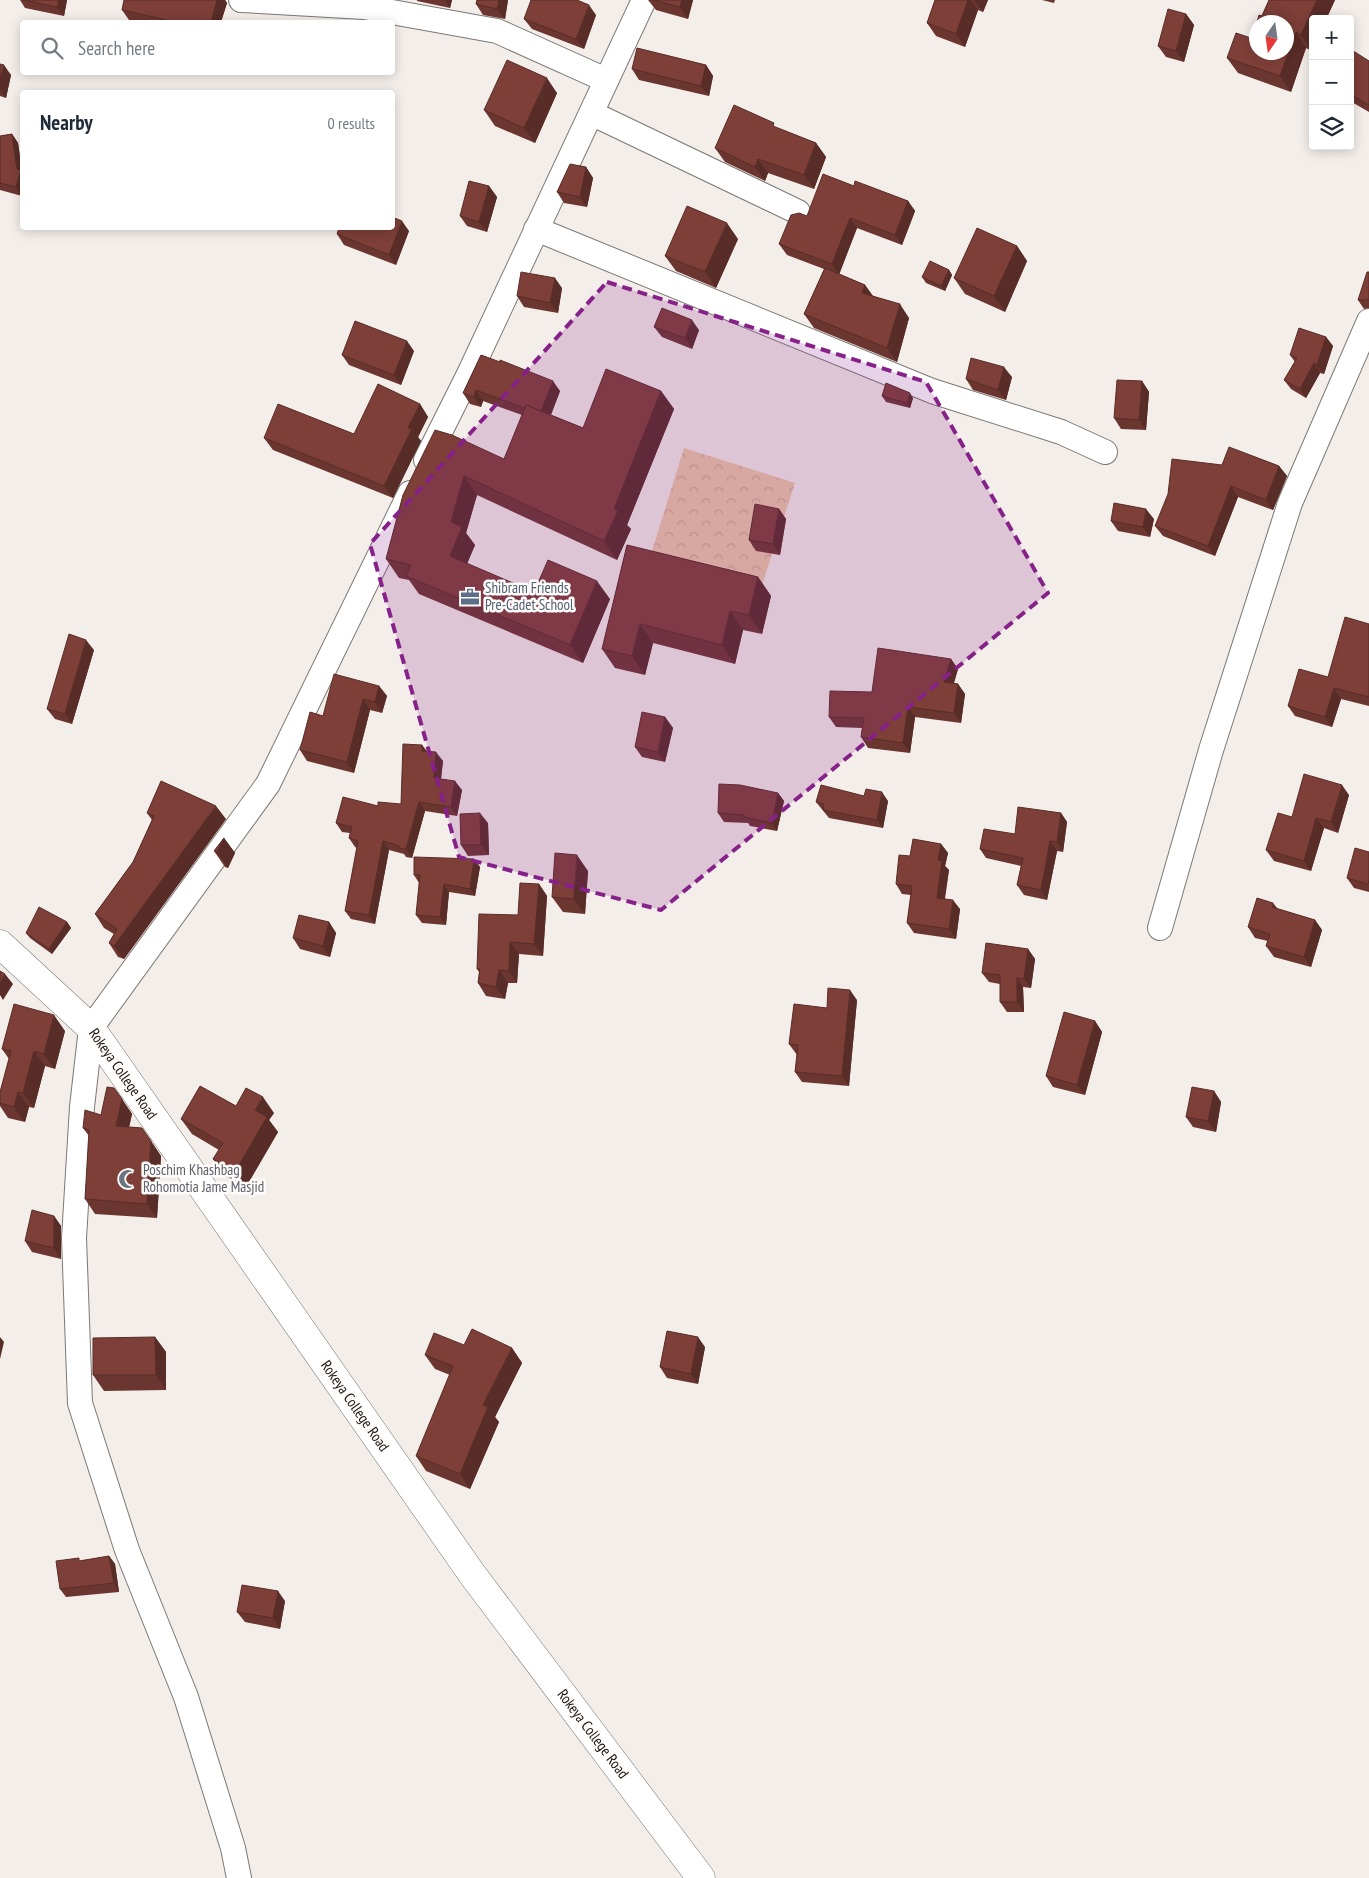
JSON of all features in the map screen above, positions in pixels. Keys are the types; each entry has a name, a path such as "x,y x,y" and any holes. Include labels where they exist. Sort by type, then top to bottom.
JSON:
{"street":[{"path":"241,0 364,7 497,31 606,80"},
{"path":"239,1878 232,1848 186,1697 127,1550 80,1403 74,1238 82,1107 91,1028 268,784 469,374 644,0"},
{"path":"590,113 798,212"},
{"path":"536,229 932,391 1061,432 1106,452"},
{"path":"1160,928 1211,750 1290,503 1369,321"},
{"name":"Rokeya College Road","path":"0,944 91,1028 472,1574 701,1878"}],"highlighted area":[{"path":"607,282 926,382 1048,593 661,910 459,857 370,544"}],"green space":[{"path":"684,448 795,483 762,585 652,551"}],"building":[{"path":"24,0 59,0 57,7"},
{"path":"124,0 217,0 212,20 166,20 122,10"},
{"path":"477,0 499,0 497,9 476,4"},
{"path":"531,0 577,0 589,5 576,39 524,19"},
{"path":"653,0 682,0 680,7"},
{"path":"935,0 968,0 956,34 927,23"},
{"path":"1269,0 1317,0 1301,35 1296,32 1294,38 1294,15 1262,15"},
{"path":"1168,9 1186,14 1176,51 1158,46"},
{"path":"1236,33 1249,37 1249,60 1286,60 1280,76 1227,58"},
{"path":"637,48 706,65 701,86 632,69"},
{"path":"1354,52 1369,61 1369,105 1354,96"},
{"path":"507,60 547,78 524,128 484,110"},
{"path":"0,64 4,65 0,80"},
{"path":"734,105 774,123 773,126 816,143 804,175 758,159 755,167 715,148"},
{"path":"12,134 17,169 20,170 16,187 0,183 0,136"},
{"path":"570,164 586,167 580,197 557,192"},
{"path":"823,174 854,186 855,181 908,201 895,235 850,218 832,264 779,244 791,215 799,213 807,216"},
{"path":"469,181 489,186 479,222 460,216"},
{"path":"687,206 727,223 705,272 665,256"},
{"path":"395,218 402,221 389,255 337,234 338,230 395,230"},
{"path":"977,228 1017,246 994,296 954,278"},
{"path":"930,261 949,270 941,286 922,277"},
{"path":"825,268 865,285 862,293 900,304 887,348 804,314"},
{"path":"521,272 555,278 550,303 517,296"},
{"path":"1367,272 1369,272 1369,300 1358,300"},
{"path":"662,308 692,320 685,338 654,327"},
{"path":"355,321 407,341 394,375 342,355"},
{"path":"1299,328 1326,337 1317,365 1314,363 1300,389 1284,380 1297,358 1290,355"},
{"path":"481,355 500,362 500,360 553,381 541,411 526,405 524,408 476,390 474,397 463,393"},
{"path":"971,358 1004,367 998,390 966,379"},
{"path":"606,369 661,391 614,509 618,511 604,541 464,476 451,522 462,527 450,556 534,592 548,560 597,581 570,645 406,576 411,565 386,559 403,495 435,430 452,435 504,459 526,405 583,428"},
{"path":"1117,380 1142,381 1139,420 1114,418"},
{"path":"886,383 910,393 907,403 882,396"},
{"path":"378,384 420,404 408,428 412,429 384,486 264,438 278,404 354,434"},
{"path":"1229,447 1279,466 1266,500 1231,486 1208,546 1155,526 1168,494 1172,459 1222,465"},
{"path":"1114,503 1146,509 1143,527 1111,521"},
{"path":"755,504 779,509 773,544 749,540"},
{"path":"627,545 758,577 749,615 730,611 722,645 640,624 632,656 602,649"},
{"path":"1345,617 1369,624 1369,697 1334,688 1325,717 1288,706 1299,669 1328,677"},
{"path":"69,634 86,640 65,714 47,709"},
{"path":"878,648 951,659 944,682 958,684 954,713 908,707 903,743 861,737 864,718 829,717 830,691 872,692"},
{"path":"334,674 379,686 375,702 363,699 347,762 300,750 310,712 323,716"},
{"path":"642,712 665,717 658,752 635,747"},
{"path":"403,744 422,745 422,751 436,752 434,778 455,781 451,807 419,802 406,849 383,841 369,915 345,911 358,841 349,838 352,827 336,823 343,797 378,806 378,802 401,804"},
{"path":"1304,774 1342,785 1331,822 1316,818 1304,861 1266,850 1278,813 1292,817"},
{"path":"161,781 216,806 114,946 109,943 117,929 95,914 133,862 154,816 147,813"},
{"path":"719,784 740,785 778,793 772,823 744,817 744,815 718,813"},
{"path":"821,785 864,796 866,789 882,792 877,820 823,810 824,804 816,802"},
{"path":"1018,807 1061,813 1057,842 1050,841 1041,890 1017,885 1023,858 980,849 984,829 1015,834"},
{"path":"480,813 481,845 461,845 460,814"},
{"path":"224,838 217,852 214,851"},
{"path":"913,839 941,844 938,860 942,861 937,898 953,900 949,929 907,923 912,886 896,884 899,855 910,856"},
{"path":"1355,848 1369,852 1368,884 1347,878"},
{"path":"555,853 577,855 574,899 552,897"},
{"path":"414,857 474,859 470,889 444,884 440,917 416,915 420,875 414,875"},
{"path":"520,883 539,884 534,944 510,942 509,971 499,970 496,987 478,983 480,969 477,969 479,914 518,915"},
{"path":"1257,898 1273,903 1272,907 1315,920 1304,957 1266,946 1270,934 1248,927"},
{"path":"39,907 67,922 49,949 26,933"},
{"path":"299,915 329,922 323,946 293,938"},
{"path":"986,943 1028,949 1024,979 1017,978 1017,1002 1000,1002 1000,975 982,973"},
{"path":"0,971 5,974 0,983"},
{"path":"828,988 850,990 842,1076 795,1072 798,1045 789,1044 794,1004 827,1008"},
{"path":"14,1004 54,1015 44,1054 34,1051 23,1093 18,1092 14,1107 0,1103 0,1092 11,1051 2,1049"},
{"path":"1064,1012 1095,1021 1077,1085 1046,1076"},
{"path":"200,1086 236,1106 246,1088 263,1097 255,1110 267,1117 235,1172 213,1159 223,1143 181,1119"},
{"path":"107,1087 114,1088 122,1099 116,1126 142,1128 151,1141 147,1204 85,1199 89,1130 83,1128 85,1110 101,1115"},
{"path":"1192,1087 1214,1091 1208,1121 1186,1117"},
{"path":"32,1210 54,1216 54,1248 25,1241"},
{"path":"472,1329 512,1348 483,1405 488,1407 460,1474 416,1456 453,1366 425,1355 434,1333 464,1345"},
{"path":"667,1331 698,1337 691,1374 660,1367"},
{"path":"155,1337 156,1375 93,1375 93,1338"},
{"path":"109,1556 114,1583 60,1589 56,1561 79,1558 79,1561"},
{"path":"242,1585 278,1591 273,1618 237,1612"}],"place":[{"name":"Shibram Friends Pre-Cadet School","path":"470,597"},
{"name":"Poschim Khashbag Rohomotia Jame Masjid","path":"128,1179"}]}
